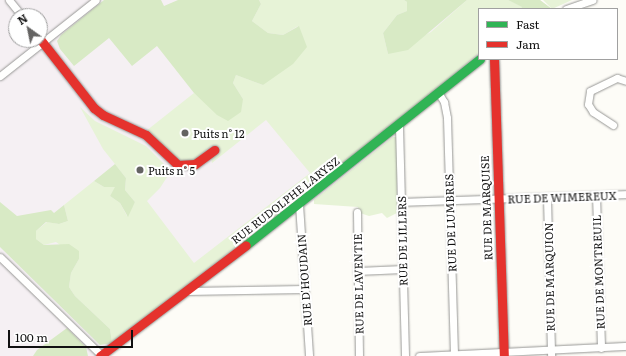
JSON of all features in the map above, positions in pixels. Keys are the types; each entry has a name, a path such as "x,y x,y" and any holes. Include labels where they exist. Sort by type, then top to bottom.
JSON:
{"street":[{"path":"9,0 16,8"},
{"path":"48,36 96,0"},
{"path":"568,8 582,1 592,0"},
{"path":"0,76 33,48"},
{"path":"47,48 94,108 103,115 146,135 178,165 195,164 214,150"},
{"name":"RUE RUDOLPHE LARYSZ","path":"101,356 399,126 438,92 479,60"},
{"name":"RUE DE MARQUISE","path":"494,60 504,354"},
{"path":"613,125 593,112 588,104 590,92 617,78 626,81"},
{"name":"RUE DE LUMBRES","path":"438,92 444,102 447,118 454,356"},
{"name":"RUE DE LILLERS","path":"399,126 405,356"},
{"name":"RUE DE WIMEREUX","path":"402,202 498,200 626,194"},
{"name":"RUE DE MONTREUIL","path":"596,195 601,348"},
{"name":"RUE DE MARQUION","path":"547,198 551,353"},
{"name":"RUE D'HOUDAIN","path":"299,204 309,356"},
{"name":"RUE DE LAVENTIE","path":"357,212 359,356"},
{"path":"0,257 101,356"},
{"path":"357,271 402,269"},
{"path":"187,291 304,288"},
{"path":"419,356 551,353 626,346"}],"shaded area":[{"path":"0,0 540,0 551,8 478,8 478,60 485,60 314,200 106,356 0,356"}],"green space":[{"path":"104,0 161,0 164,6 178,0 259,0 261,4 252,21 268,33 283,35 299,26 307,47 293,64 263,85 236,75 233,83 243,99 241,112 228,121 217,115 194,93 157,46 132,66 109,38 74,66 60,49 57,41 61,35"},
{"path":"259,0 404,0 407,2 407,11 397,15 383,33 388,54 431,32 467,0 508,0 523,7 478,8 478,54 395,125 112,343 110,329 75,296 69,287 71,273 79,259 56,242 44,245 36,239 36,231 47,222 59,224 68,221 64,205 94,181 104,187 116,187 110,196 120,203 127,216 135,202 125,190 126,178 103,149 80,107 95,121 146,146 171,171 160,188 147,201 194,263 310,173 266,120 212,163 211,158 216,152 211,146 195,160 177,161 146,131 194,93 202,100 243,99 233,83 236,75 263,85 298,26 283,35 268,33 252,21 261,4"},
{"path":"404,0 467,0 408,50 388,54 383,33 397,15 407,11 407,2"},
{"path":"508,0 540,0 551,8 522,8"},
{"path":"543,0 572,0 554,8 551,8"},
{"path":"393,137 397,137 397,213 387,218 382,213 369,216 360,213 358,207 314,204 314,200"},
{"path":"115,164 126,178 125,190 135,202 128,217 120,203 110,196 115,187 104,187 94,181"},
{"path":"0,202 17,216 51,210 54,213 64,205 68,221 59,224 46,222 36,231 36,239 44,245 69,244 79,251 79,259 71,273 69,287 75,296 110,329 112,343 100,345 0,247"},
{"path":"67,328 86,347 88,356 33,356 37,350"}],"traffic: fast":[{"path":"246,245 479,60"}],"traffic: jam":[{"path":"47,48 94,108 103,115 146,135 178,165 195,164 214,150"},
{"path":"494,60 504,356"},
{"path":"100,356 246,245"}],"place":[{"name":"Puits n° 12","path":"185,133"},
{"name":"Puits n° 5","path":"140,170"}]}
